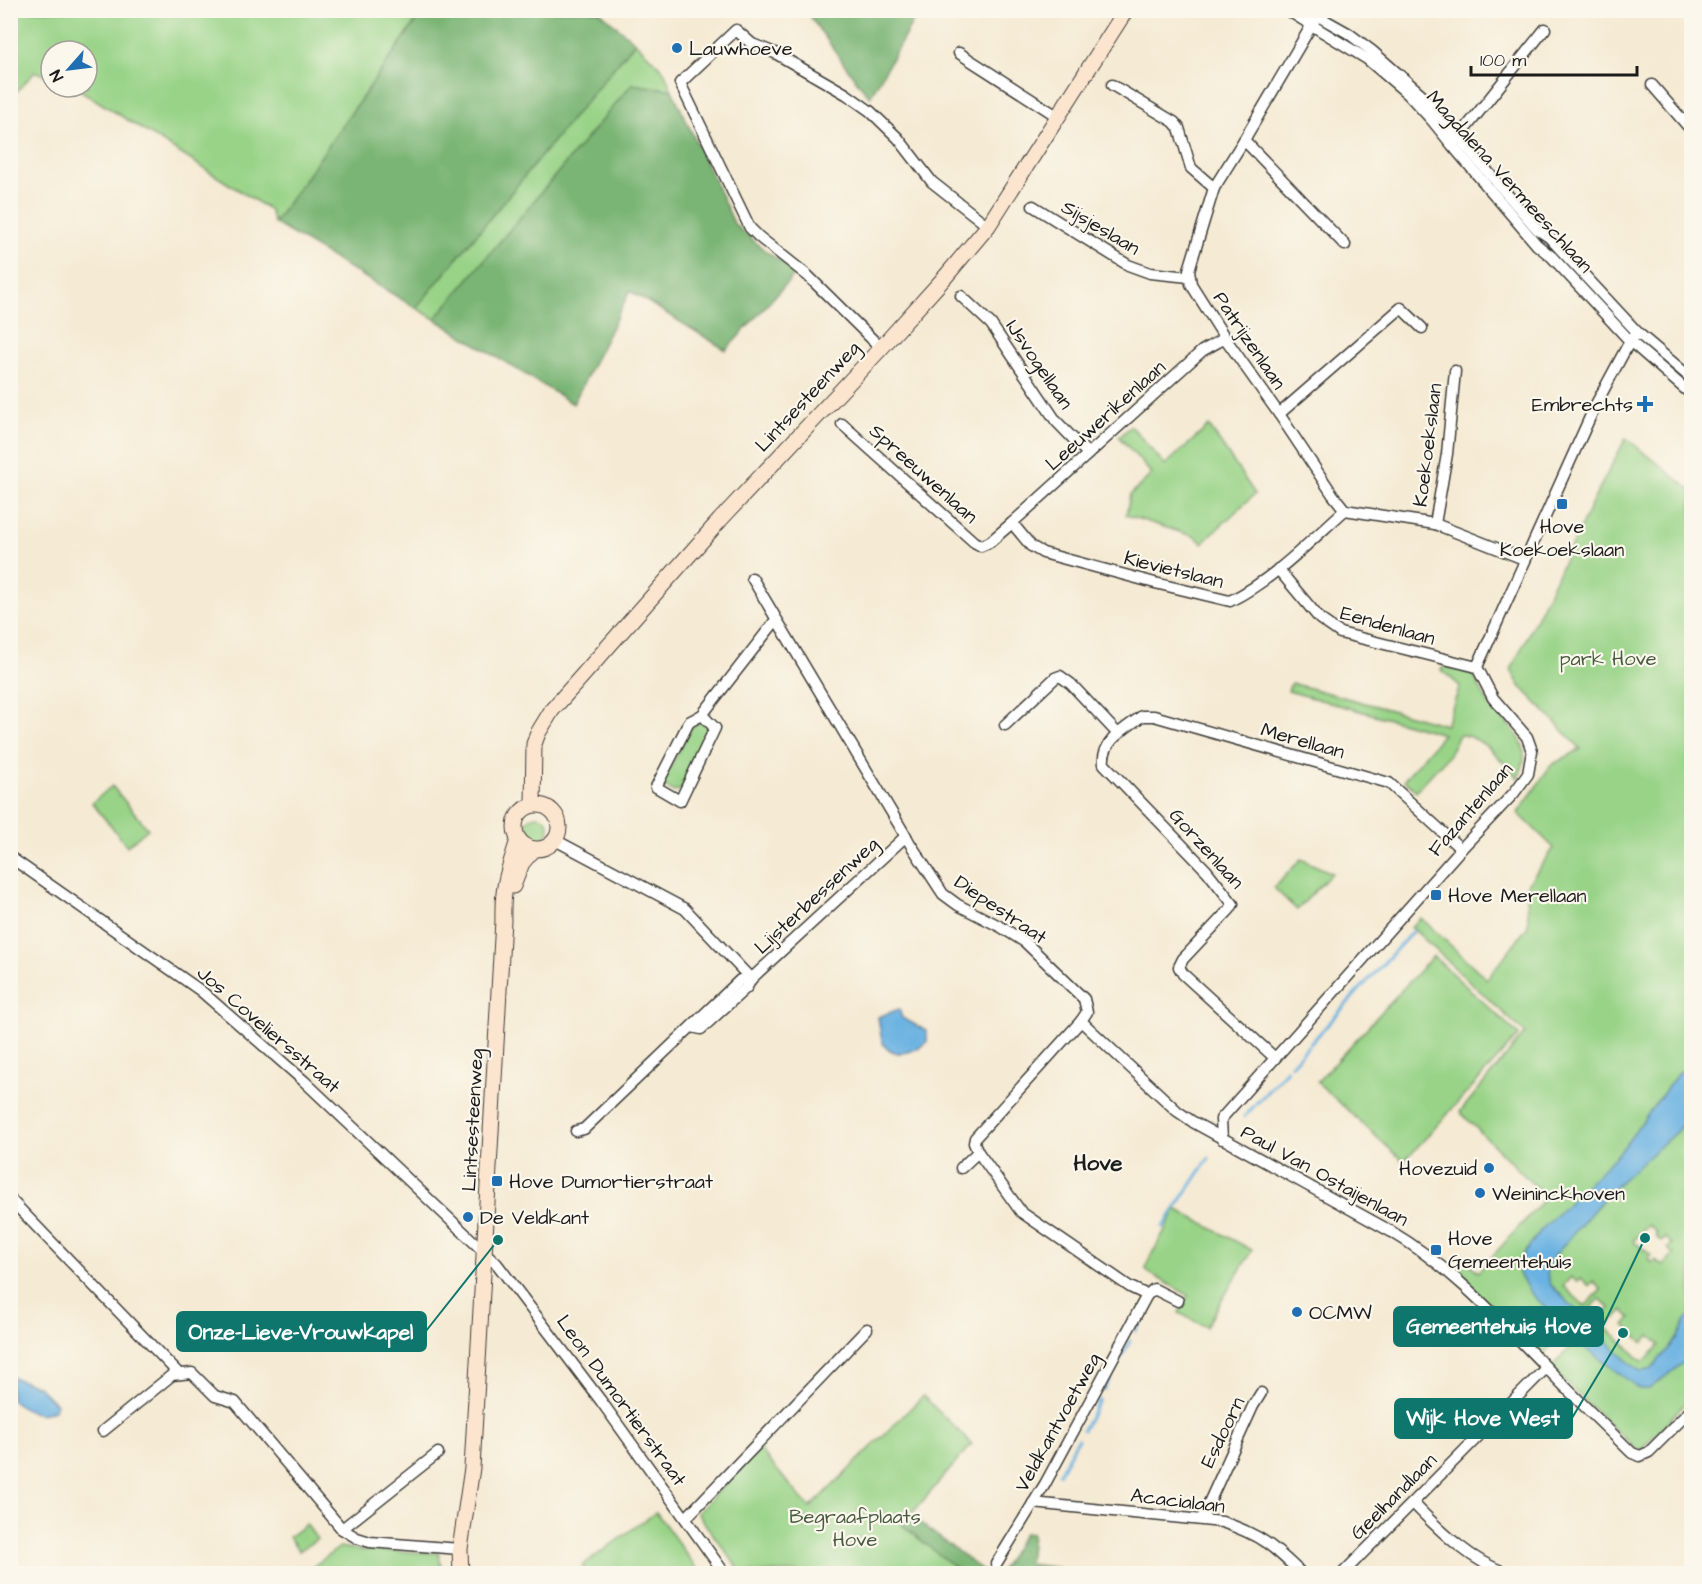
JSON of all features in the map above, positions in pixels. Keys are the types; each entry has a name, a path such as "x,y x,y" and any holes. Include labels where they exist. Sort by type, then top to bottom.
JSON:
{"street":[{"name":"Lintsesteenweg","path":"460,1574 460,1549 472,1468 489,1201 503,920 502,896 518,840 515,821 521,812 533,805 534,744 538,733 552,710 720,520 881,348 988,226 1126,10"},
{"name":"Magdalena Vermeeschlaan","path":"1287,10 1367,59 1400,87 1455,141 1537,229 1549,237 1638,333 1692,379"},
{"name":"Magdalena Vermeeschlaan","path":"1307,10 1348,33 1420,94 1537,245 1552,256 1630,341 1692,395"},
{"path":"1189,277 1214,188 1317,16"},
{"path":"1455,141 1545,29"},
{"path":"881,348 807,275 750,228 680,83 736,30 752,44 775,52 870,111 898,138 932,182 988,226"},
{"path":"959,53 1057,116"},
{"path":"1112,85 1179,128 1191,168 1214,188"},
{"path":"1652,85 1692,131"},
{"path":"1244,141 1345,245"},
{"name":"Sijsjeslaan","path":"1033,206 1128,265 1150,273 1189,277"},
{"name":"Patrijzenlaan","path":"1189,277 1191,284 1225,338 1333,495 1346,510"},
{"name":"IJsvogellaan","path":"961,296 991,324 1056,421 1088,454"},
{"path":"1279,414 1401,308 1422,328"},
{"path":"1477,668 1524,559 1556,495 1596,404 1630,341 1638,333"},
{"name":"Leeuwerikenlaan","path":"1012,523 1202,351 1225,338"},
{"name":"Koekoekslaan","path":"1435,524 1447,454 1455,371"},
{"name":"Spreeuwenlaan","path":"842,424 974,542 981,546 990,542 1012,523"},
{"path":"1346,510 1435,524 1524,559"},
{"name":"Kievietslaan","path":"1012,523 1031,546 1042,553 1230,601 1244,594 1278,569 1346,510"},
{"name":"Eendenlaan","path":"1278,569 1320,619 1340,633 1477,668"},
{"name":"Diepestraat","path":"752,578 906,836 944,894 958,905 1025,942 1084,999 1087,1012 1081,1021"},
{"path":"702,714 715,728 680,801 656,787 689,722 702,714 776,620"},
{"name":"Fazantenlaan","path":"1222,1139 1221,1119 1461,849 1514,793 1528,774 1532,756 1527,737 1493,698 1477,668"},
{"path":"1005,725 1055,678 1060,676 1071,684 1118,734"},
{"name":"Merellaan","path":"1118,734 1142,716 1154,716 1389,783 1461,849"},
{"name":"Gorzenlaan","path":"1118,734 1104,751 1104,764 1207,870 1233,904 1183,959 1179,967 1183,974 1275,1058"},
{"path":"518,840 523,845 534,849 546,847 555,840 558,825 555,816 545,807 533,805"},
{"name":"Lijsterbessenweg","path":"576,1131 584,1129 740,980 751,979 906,836"},
{"path":"555,840 685,909 751,979"},
{"name":"Lintsesteenweg","path":"503,920 518,872 524,860 534,849"},
{"name":"Jos Coveliersstraat","path":"10,857 201,991 304,1081 484,1252"},
{"path":"1081,1021 975,1138 974,1143 1021,1212 1130,1287 1146,1295 1154,1289 1178,1301"},
{"name":"Paul Van Ostaijenlaan","path":"1081,1021 1177,1111 1222,1139 1413,1244 1448,1270 1476,1295 1632,1453 1640,1456 1649,1452 1692,1409"},
{"path":"961,1168 978,1152"},
{"path":"10,1199 179,1374"},
{"name":"Leon Dumortierstraat","path":"484,1252 497,1264 549,1330 725,1574"},
{"name":"Veldkantvoetweg","path":"996,1564 1033,1503 1146,1295"},
{"path":"686,1518 867,1329"},
{"name":"Geelhandlaan","path":"1342,1574 1546,1368"},
{"path":"103,1431 172,1375 192,1373 214,1395 235,1402 342,1529 357,1538 370,1542 460,1549"},
{"name":"Esdoorn","path":"1202,1518 1261,1393"},
{"path":"342,1529 438,1453"},
{"name":"Acacialaan","path":"1033,1503 1202,1518 1222,1522 1251,1532 1274,1546 1302,1574"},
{"path":"1413,1503 1462,1548 1493,1568 1509,1574"}],"green space":[{"path":"10,11 423,11 274,223 270,210 94,99 99,99 99,39 39,39 39,73 35,72 11,97"},
{"path":"423,11 601,11 635,42 416,308 274,223"},
{"path":"806,11 919,11 870,97"},
{"path":"635,42 664,71 672,90 632,84 435,319 416,308"},
{"path":"632,84 672,90 735,225 767,252 797,272 726,350 630,291 573,404 435,319"},
{"path":"1131,426 1165,465 1209,426 1255,494 1202,543 1196,537 1126,515 1130,495 1152,474 1119,437"},
{"name":"park Hove","path":"1626,438 1692,491 1691,1397 1639,1452 1550,1368 1610,1308 1600,1299 1540,1357 1456,1271 1464,1258 1478,1272 1546,1197 1460,1112 1525,1033 1411,927 1421,918 1487,979 1528,926 1527,885 1554,848 1518,813 1551,765 1581,749 1520,686 1511,670","holes":["1649,1225 1657,1233 1655,1236 1662,1242 1666,1238 1672,1244 1668,1249 1674,1254 1662,1266 1655,1260 1652,1263 1648,1259 1651,1255 1633,1241","1571,1277 1577,1282 1581,1278 1589,1286 1593,1281 1601,1290 1585,1306 1563,1286","1623,1310 1631,1318 1625,1325 1643,1343 1650,1335 1660,1345 1643,1362 1606,1327"]},
{"path":"1444,666 1474,674 1487,700 1518,736 1524,754 1518,778 1483,744 1467,736 1459,735 1448,756 1416,791 1404,780 1443,734 1288,691 1291,683 1446,725 1460,686 1441,670"},
{"path":"701,720 707,725 709,735 680,790 674,792 662,784 690,728"},
{"path":"112,786 148,829 127,846 92,803"},
{"path":"537,816 545,820 549,828 545,836 537,840 529,836 525,828 529,820"},
{"path":"1301,859 1332,873 1297,910 1274,888"},
{"path":"1433,956 1519,1035 1404,1162 1317,1082"},
{"path":"1176,1209 1252,1250 1206,1327 1179,1313 1188,1295 1149,1273 1146,1269"},
{"name":"Begraafplaats Hove","path":"923,1396 972,1444 902,1525 962,1573 741,1572 697,1513 759,1449 810,1508"},
{"path":"656,1512 700,1573 588,1573 582,1566"},
{"path":"911,1516 986,1573 962,1573 902,1525"},
{"path":"306,1524 317,1539 299,1551 289,1537"},
{"path":"1024,1533 1032,1534 1029,1564 1059,1568 1059,1573 999,1573"},
{"path":"340,1547 358,1550 439,1553 442,1573 304,1573"}],"water":[{"path":"899,1009 902,1018 927,1031 927,1042 911,1051 899,1053 888,1050 884,1045 878,1017"},
{"path":"1691,1066 1691,1113 1677,1131 1610,1191 1551,1260 1547,1274 1550,1284 1640,1371 1650,1370 1677,1339 1686,1320 1691,1316 1691,1357 1649,1389 1640,1389 1581,1345 1529,1291 1520,1276 1518,1266 1522,1256 1541,1230 1620,1152 1678,1073"},
{"path":"11,1377 38,1386 56,1404 54,1410 48,1413 37,1413 11,1400"}],"waterway":[{"path":"1339,34 1358,47"},
{"path":"1533,232 1559,257"},
{"path":"1291,1065 1413,931"},
{"path":"1244,1117 1287,1070"},
{"path":"1163,1227 1209,1158"},
{"path":"1135,1331 1143,1318"},
{"path":"1119,1361 1130,1341"},
{"path":"1104,1390 1114,1370"},
{"path":"1083,1430 1099,1400"},
{"path":"1059,1474 1078,1439"}],"place":[{"name":"Lauwhoeve","path":"677,48"},
{"name":"Embrechts","path":"1645,404"},
{"name":"Hove Koekoekslaan","path":"1562,504"},
{"name":"Hove Merellaan","path":"1436,895"},
{"name":"Hovezuid","path":"1489,1168"},
{"name":"Hove Dumortierstraat","path":"497,1181"},
{"name":"Weininckhoven","path":"1480,1193"},
{"name":"De Veldkant","path":"468,1217"},
{"name":"Gemeentehuis Hove","path":"1645,1238"},
{"name":"Onze-Lieve-Vrouwkapel","path":"498,1240"},
{"name":"Hove Gemeentehuis","path":"1436,1250"},
{"name":"OCMW","path":"1297,1312"},
{"name":"Wijk Hove West","path":"1623,1333"}],"district":[{"name":"Hove","path":"1098,1162"}]}
